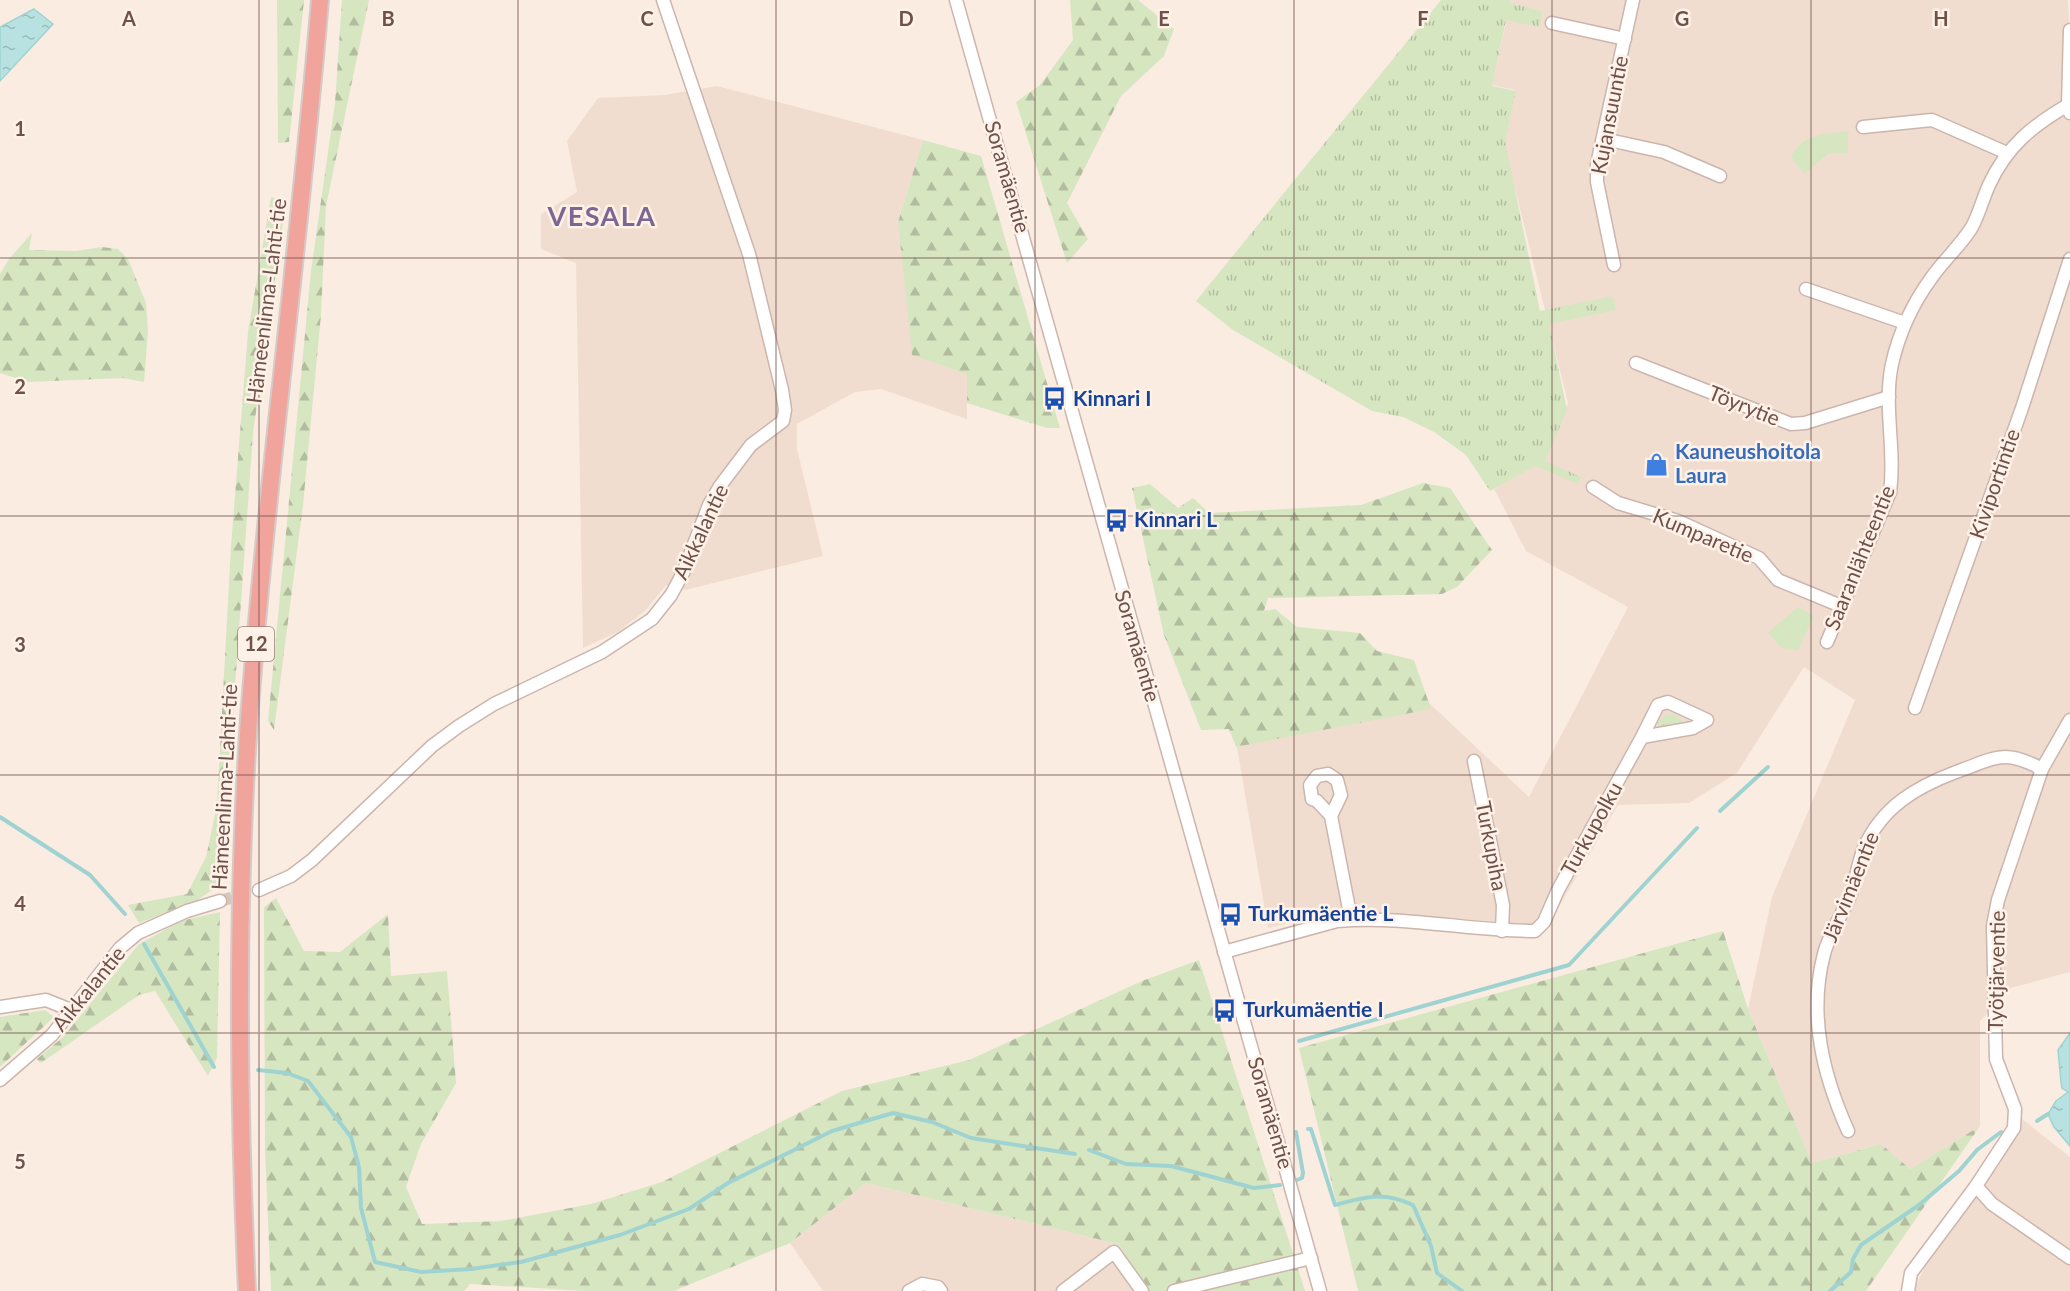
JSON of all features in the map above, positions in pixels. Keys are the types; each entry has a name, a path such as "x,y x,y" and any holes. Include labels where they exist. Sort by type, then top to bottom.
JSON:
{"highway":[{"name":"Hämeenlinna-Lahti-tie","path":"247,1291 242,1189 240,961 242,858 249,720 275,430 307,144 320,0"}],"street":[{"name":"Aikkalantie","path":"259,890 291,876 312,860 432,746 459,726 513,694 602,652 651,619 671,595 683,573 709,505 720,486 752,445 783,421 785,410 782,390 752,264 663,0"},
{"name":"Soramäentie","path":"956,0 1320,1291"},
{"name":"Kujansuuntie","path":"1614,265 1597,182 1597,164 1633,0"},
{"path":"1552,23 1625,39"},
{"path":"2069,109 2070,30"},
{"name":"Saaranlähteentie","path":"1827,642 1890,492 1893,472 1889,397 1892,365 1905,323 1931,278 1972,226 1990,183 2007,153 2036,123 2069,109"},
{"path":"1863,127 1932,120 2007,153"},
{"path":"1604,139 1664,152 1720,176"},
{"name":"Kiviportintie","path":"1915,708 2022,408 2070,260"},
{"path":"1806,289 1905,323"},
{"name":"Töyrytie","path":"1636,363 1791,424 1805,423 1889,397"},
{"name":"Kumparetie","path":"1593,488 1618,503 1678,521 1759,558 1778,580 1841,606"},
{"name":"Turkupolku","path":"1502,931 1535,931 1544,922 1558,890 1658,705 1668,702 1707,720 1693,728 1642,737"},
{"name":"Työtjärventie","path":"1908,1291 1911,1273 1976,1186 2014,1128 2016,1118 1996,1059 1993,926 2007,870 2042,769 2070,720"},
{"name":"Järvimäentie","path":"1848,1131 1832,1096 1817,1028 1816,992 1824,952 1851,893 1864,849 1880,819 1929,783 2004,755 2022,759 2042,769"},
{"name":"Turkupiha","path":"1474,762 1503,905 1502,931"},
{"path":"1330,816 1351,920"},
{"name":"Aikkalantie","path":"0,1080 52,1035 120,948 138,933 187,911 220,901"},
{"path":"1224,952 1337,921 1405,920 1502,931"},
{"path":"0,1007 46,1000 71,1010"},
{"path":"1976,1186 1992,1204 2070,1258"},
{"path":"1063,1291 1114,1252 1142,1291"},
{"path":"1174,1291 1311,1258"},
{"path":"909,1291 922,1284 938,1287 941,1291"}],"shaded area":[{"path":"1511,0 2068,0 2070,38 2070,972 2011,988 1980,1021 1980,1126 1910,1169 1881,1144 1812,1163 1748,1009 1772,897 1855,700 1804,667 1737,773 1689,803 1618,805 1546,929 1341,911 1268,928 1237,747 1425,699 1529,797 1628,607 1526,551 1494,489 1543,459 1568,403 1504,144 1515,90 1492,85"},
{"path":"717,86 923,140 898,222 967,374 967,419 881,389 855,392 797,424 797,449 823,556 685,590 666,585 646,610 618,632 583,648 576,263 541,249 541,214 577,192 567,141 598,98 665,95"},
{"path":"2016,1114 2070,1157 2070,1291 1914,1291 1927,1261"},
{"path":"866,1183 1118,1244 1150,1291 823,1291 790,1243"}],"green space":[{"path":"277,0 304,0 289,142 278,143"},
{"path":"342,0 369,0 326,206 321,315 303,505 274,730 268,721 311,271 335,103"},
{"path":"1070,0 1138,0 1174,29 1164,56 1121,96 1067,203 1088,239 1067,263 1016,102 1040,85 1073,40"},
{"path":"1441,0 1511,0 1510,3 1543,11 1539,27 1506,20 1492,86 1516,91 1505,141 1540,311 1613,296 1616,310 1549,324 1567,410 1545,461 1581,477 1578,484 1535,466 1490,491 1466,455 1434,432 1403,417 1372,411 1233,330 1196,301"},
{"path":"1848,131 1848,153 1829,153 1804,174 1791,157 1796,149 1808,139 1823,134"},
{"path":"923,140 981,156 1060,428 1047,428 967,403 967,374 912,355 898,222"},
{"path":"271,197 286,202 253,433 221,884 196,901 139,923 128,905 187,894 206,857 217,805 231,546 248,332"},
{"path":"32,233 29,250 76,251 102,247 118,249 128,259 146,303 148,332 144,382 123,378 28,382 0,373 0,274 9,259"},
{"path":"1423,483 1450,488 1492,550 1457,587 1442,594 1268,598 1264,611 1275,609 1297,627 1360,633 1377,651 1414,660 1431,709 1236,747 1229,729 1201,730 1164,635 1132,488 1150,484 1178,508 1193,498 1209,513 1361,505"},
{"path":"1798,607 1814,616 1798,650 1781,648 1768,633"},
{"path":"1674,714 1682,720 1682,723 1659,726 1657,722 1665,715"},
{"path":"276,898 304,951 340,952 388,914 391,976 447,971 456,1083 421,1144 406,1187 422,1224 501,1221 591,1204 662,1182 842,1091 969,1060 1142,981 1199,960 1305,1291 1150,1291 1118,1244 866,1183 790,1243 674,1291 586,1291 470,1284 464,1291 271,1291 265,1151 264,907"},
{"path":"220,912 217,1058 208,1076 155,991 139,995 41,1063 37,1059 63,1037 139,944 181,921"},
{"path":"1723,931 1748,1009 1812,1163 1881,1144 1910,1169 1980,1126 1866,1291 1358,1291 1299,1048"},
{"path":"45,1010 54,1017 0,1067 0,1017"}],"water":[{"path":"34,9 53,24 0,81 0,27"},
{"path":"2070,1033 2070,1146 2054,1127 2048,1114 2056,1101 2068,1092 2062,1088 2058,1050"}],"waterway":[{"path":"1720,811 1768,767"},
{"path":"0,817 90,875 125,914"},
{"path":"1299,1041 1569,965 1697,828"},
{"path":"144,944 214,1067"},
{"path":"258,1070 287,1073 308,1081 351,1137 359,1167 361,1208 375,1262 421,1272 471,1269 521,1262 620,1235 689,1209 728,1183 832,1131 893,1113 932,1122 971,1138 1075,1154"},
{"path":"2037,1121 2048,1114"},
{"path":"1308,1129 1311,1129 1335,1205 1374,1197 1392,1198 1413,1205 1431,1246 1437,1273 1462,1291"},
{"path":"1296,1132 1303,1173 1302,1178 1297,1180"},
{"path":"1830,1291 1851,1272 1853,1259 1861,1245 1919,1205 1959,1171 1977,1150 2001,1132"},
{"path":"1089,1150 1126,1164 1171,1166 1254,1188 1280,1185"}],"tunnel":[{"path":"220,901 259,890"}],"place":[{"name":"Kinnari I","path":"1055,399"},
{"name":"Kauneushoitola Laura","path":"1657,464"},
{"name":"Kinnari L","path":"1116,520"},
{"name":"Turkumäentie L","path":"1230,914"},
{"name":"Turkumäentie I","path":"1225,1010"}],"district":[{"name":"VESALA","path":"602,217"}]}
